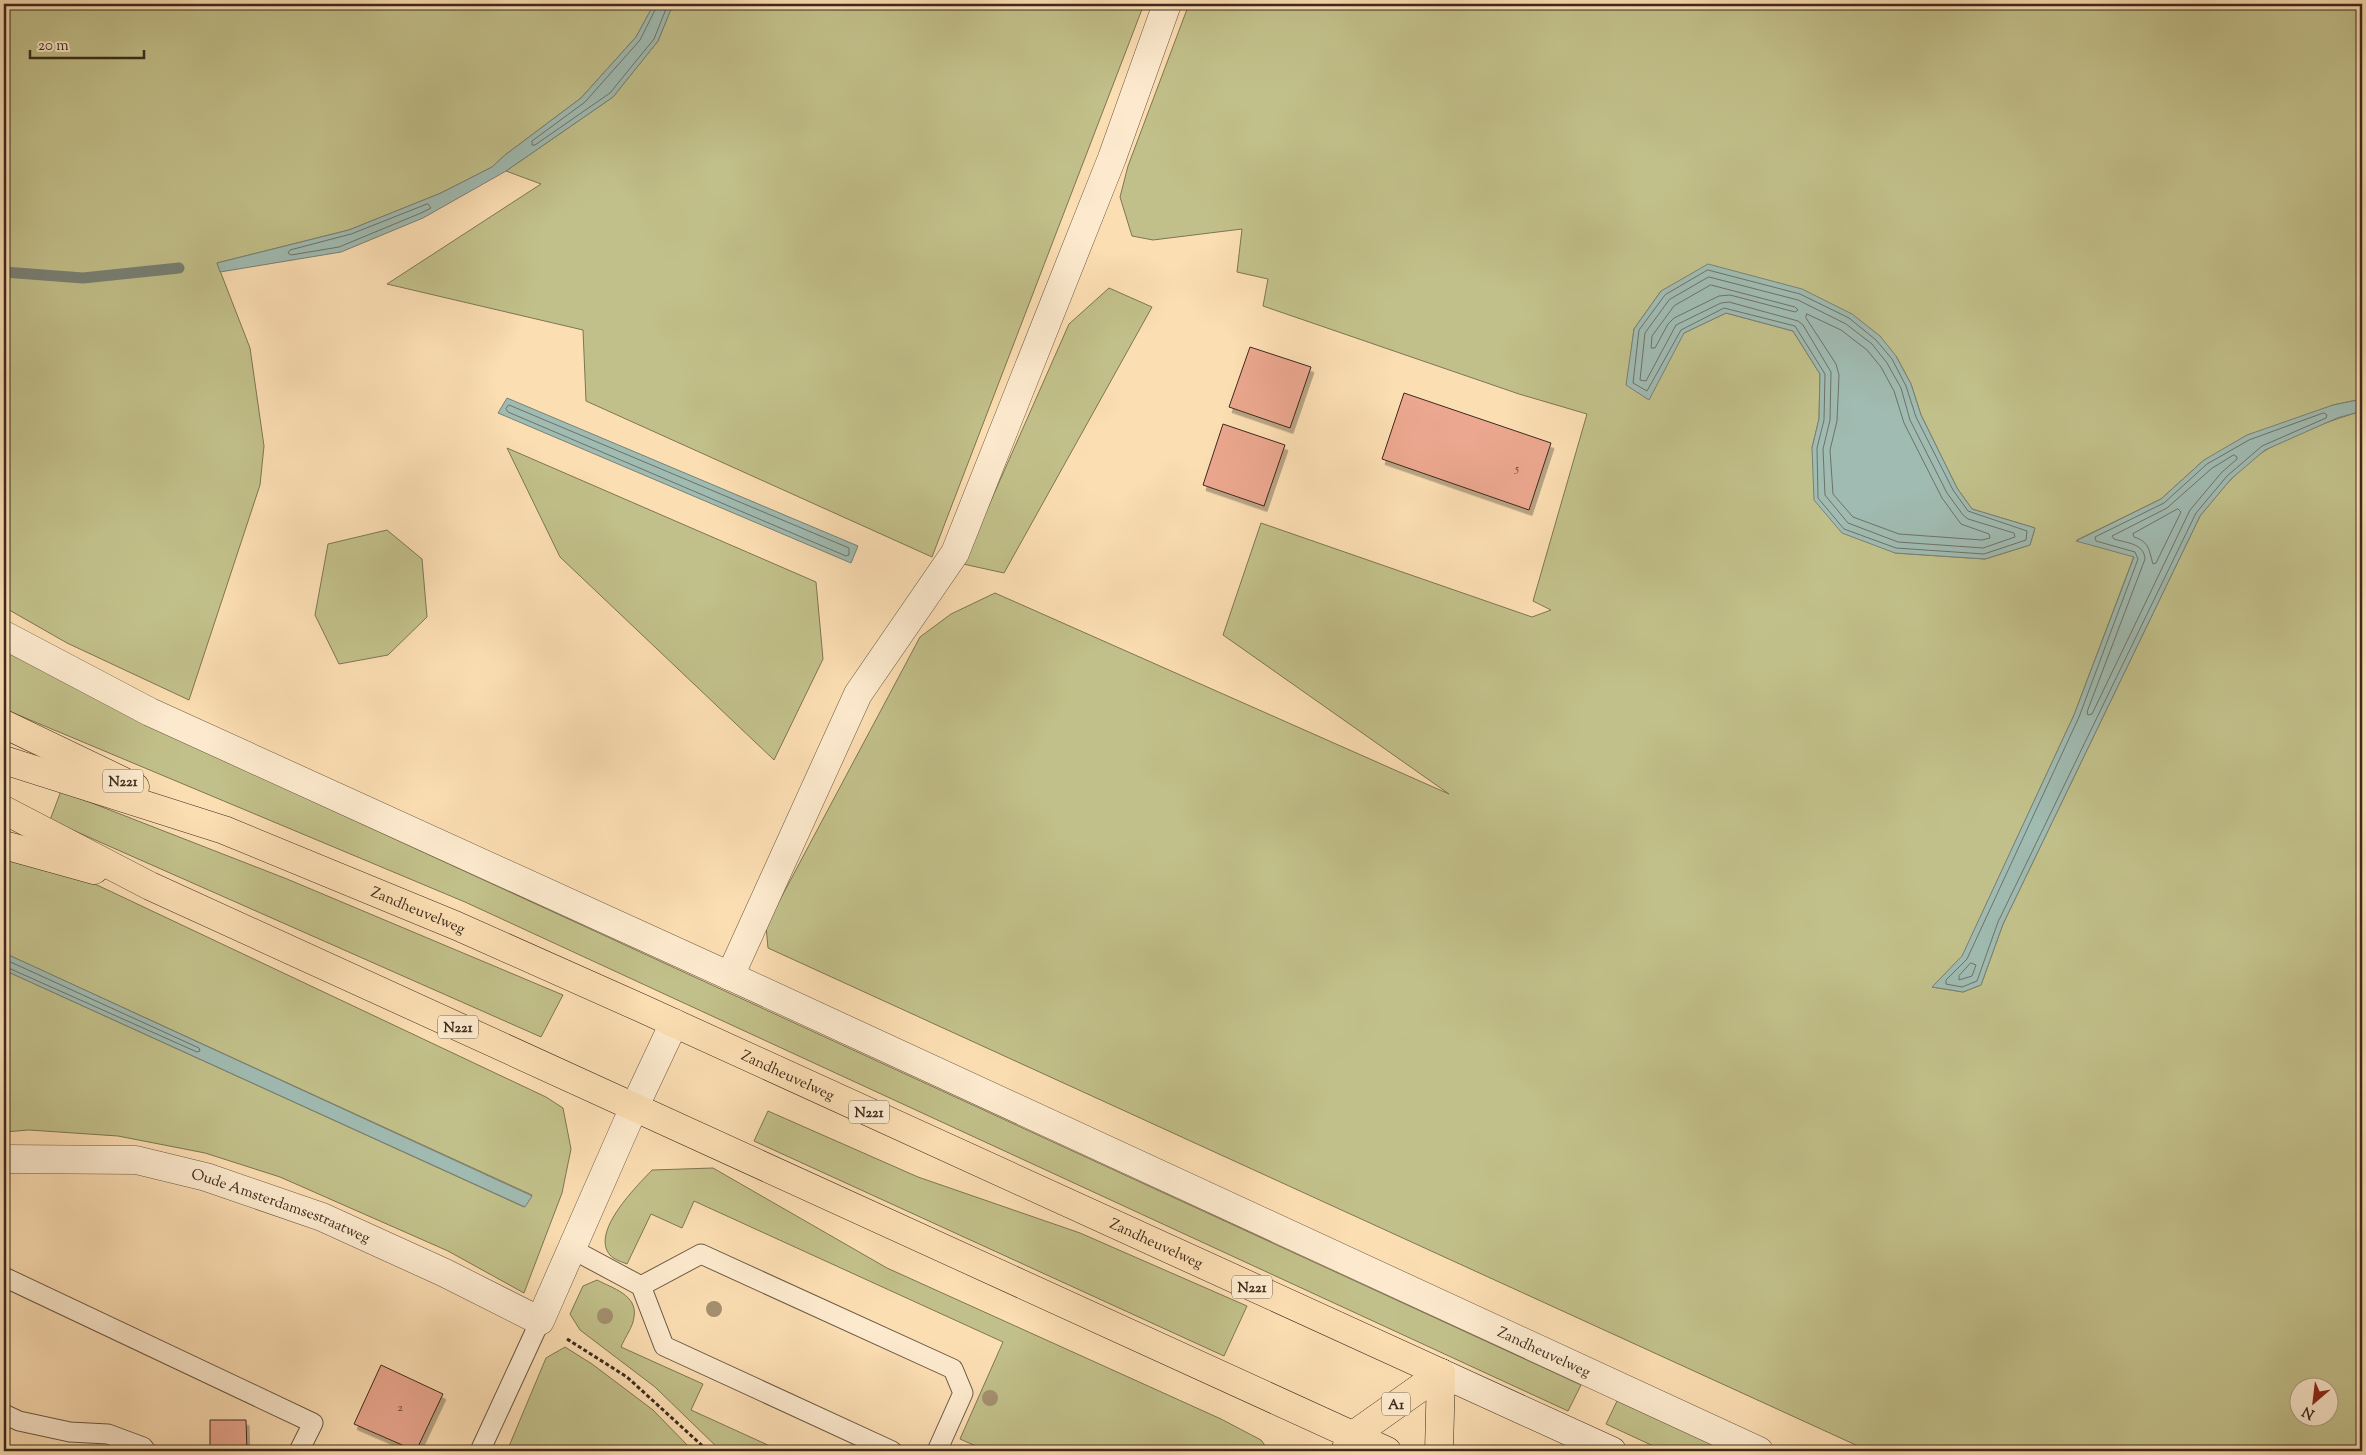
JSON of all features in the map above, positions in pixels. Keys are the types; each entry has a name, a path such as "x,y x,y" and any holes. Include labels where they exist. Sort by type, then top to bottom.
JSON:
{"main road":[{"name":"N221","path":"4,724 224,830"},
{"name":"Zandheuvelweg","path":"4,760 224,830 474,934 674,1023 1441,1373"},
{"name":"N221","path":"4,810 150,886 634,1108 767,1166 1348,1443 1387,1451"},
{"name":"N221","path":"4,844 150,886"},
{"name":"A1","path":"1348,1443 1441,1373"},
{"path":"1439,1451 1441,1373"}],"street":[{"path":"730,976 858,694 955,553 1112,158 1167,4"},
{"name":"Zandheuvelweg","path":"4,634 150,712 730,976 1759,1451"},
{"path":"540,1321 570,1248 674,1023"},
{"name":"Oude Amsterdamsestraatweg","path":"4,1159 136,1160 206,1176 322,1218 445,1273 540,1321"},
{"name":"Zandheuvelweg","path":"1441,1373 1612,1451"}],"lane":[{"path":"570,1248 641,1286 664,1346 892,1451"},
{"path":"641,1286 701,1254 953,1369 963,1392 937,1451"},
{"path":"4,1277 313,1423 299,1451"},
{"path":"480,1451 540,1321"},
{"path":"4,1414 19,1421 70,1432 108,1434 143,1447 146,1451"}],"path":[{"path":"540,1321 627,1377 708,1451"}],"shaded area":[{"path":"4,4 654,4 636,37 581,98 505,155 492,167 441,193 349,230 217,263 250,348 264,446 260,485 189,700 67,643 4,607"},
{"path":"673,4 1144,4 932,557 586,401 583,330 387,284 541,184 506,171 613,97 658,41"},
{"path":"1189,4 2362,4 2362,399 2333,405 2204,460 2161,499 2077,540 2134,556 2074,715 1962,957 1932,987 1963,992 1981,985 2003,924 2200,516 2222,489 2256,456 2313,428 2362,411 2362,1451 1869,1451 768,948 766,926 920,637 951,614 995,593 1449,794 1223,635 1261,523 1532,617 1551,610 1533,601 1587,414 1519,394 1263,306 1268,279 1237,272 1242,229 1153,240 1132,236 1120,197 1128,166","holes":["1661,291 1896,356 1911,384 1921,415 1957,488 1972,509 2035,528 2030,545 1985,559 1895,553 1812,448 1819,419 1820,374 1793,331 1726,313 1684,333 1627,385 1634,329"]},
{"path":"1109,288 1152,307 1004,573 963,564 1069,324"},
{"path":"507,448 816,582 823,659 774,760 560,557"},
{"path":"387,530 422,559 427,617 388,655 339,664 315,615 328,544"},
{"path":"4,643 173,737 1581,1385 1568,1411 465,902 4,709"},
{"path":"61,791 287,879 563,995 541,1037 50,820"},
{"path":"4,856 78,876 546,1097 563,1108 571,1149 562,1193 524,1293 448,1251 280,1177 205,1153 118,1136 29,1130 4,1132 4,970 524,1207 532,1195 4,953"},
{"path":"768,1111 918,1177 1080,1233 1247,1306 1224,1356 754,1141"},
{"path":"713,1168 887,1268 1221,1419 1261,1440 1269,1451 987,1451 960,1439 1003,1342 694,1201 682,1228 651,1214 627,1264 610,1255 605,1245 606,1234 611,1222 627,1198 652,1170"},
{"path":"597,1280 623,1293 632,1303 634,1309 633,1321 621,1347 703,1384 691,1410 781,1451 721,1451 655,1387 580,1330 570,1314 583,1286"},
{"path":"565,1347 592,1364 653,1410 693,1451 507,1451 546,1358"},
{"path":"1617,1401 1726,1451 1664,1451 1606,1424"}],"water":[{"path":"654,4 673,4 658,41 613,97 506,171 423,218 341,252 220,272 217,263 349,230 441,193 492,167 505,155 581,98 636,37"},
{"path":"1708,264 1802,289 1852,314 1880,336 1896,356 1911,384 1921,415 1957,488 1972,509 2035,528 2030,545 1985,559 1895,553 1842,533 1814,500 1812,448 1819,419 1820,374 1793,331 1726,313 1684,333 1649,400 1626,385 1634,329 1661,291"},
{"path":"507,398 858,546 851,563 498,413"},
{"path":"2362,399 2362,411 2337,418 2265,450 2231,479 2200,516 2003,924 1981,985 1963,992 1932,987 1962,956 2074,715 2134,557 2076,541 2161,499 2204,460 2247,435 2333,405"},
{"path":"4,953 532,1196 525,1207 4,970"}],"building":[{"path":"1250,347 1311,367 1290,428 1229,407"},
{"path":"1404,393 1551,443 1529,510 1382,459"},
{"path":"1223,424 1285,445 1264,506 1203,485"},
{"path":"381,1365 443,1394 416,1451 354,1424"},
{"path":"210,1420 246,1420 247,1451 210,1451"}],"waterway":[{"path":"4,272 83,278 179,268"}]}
